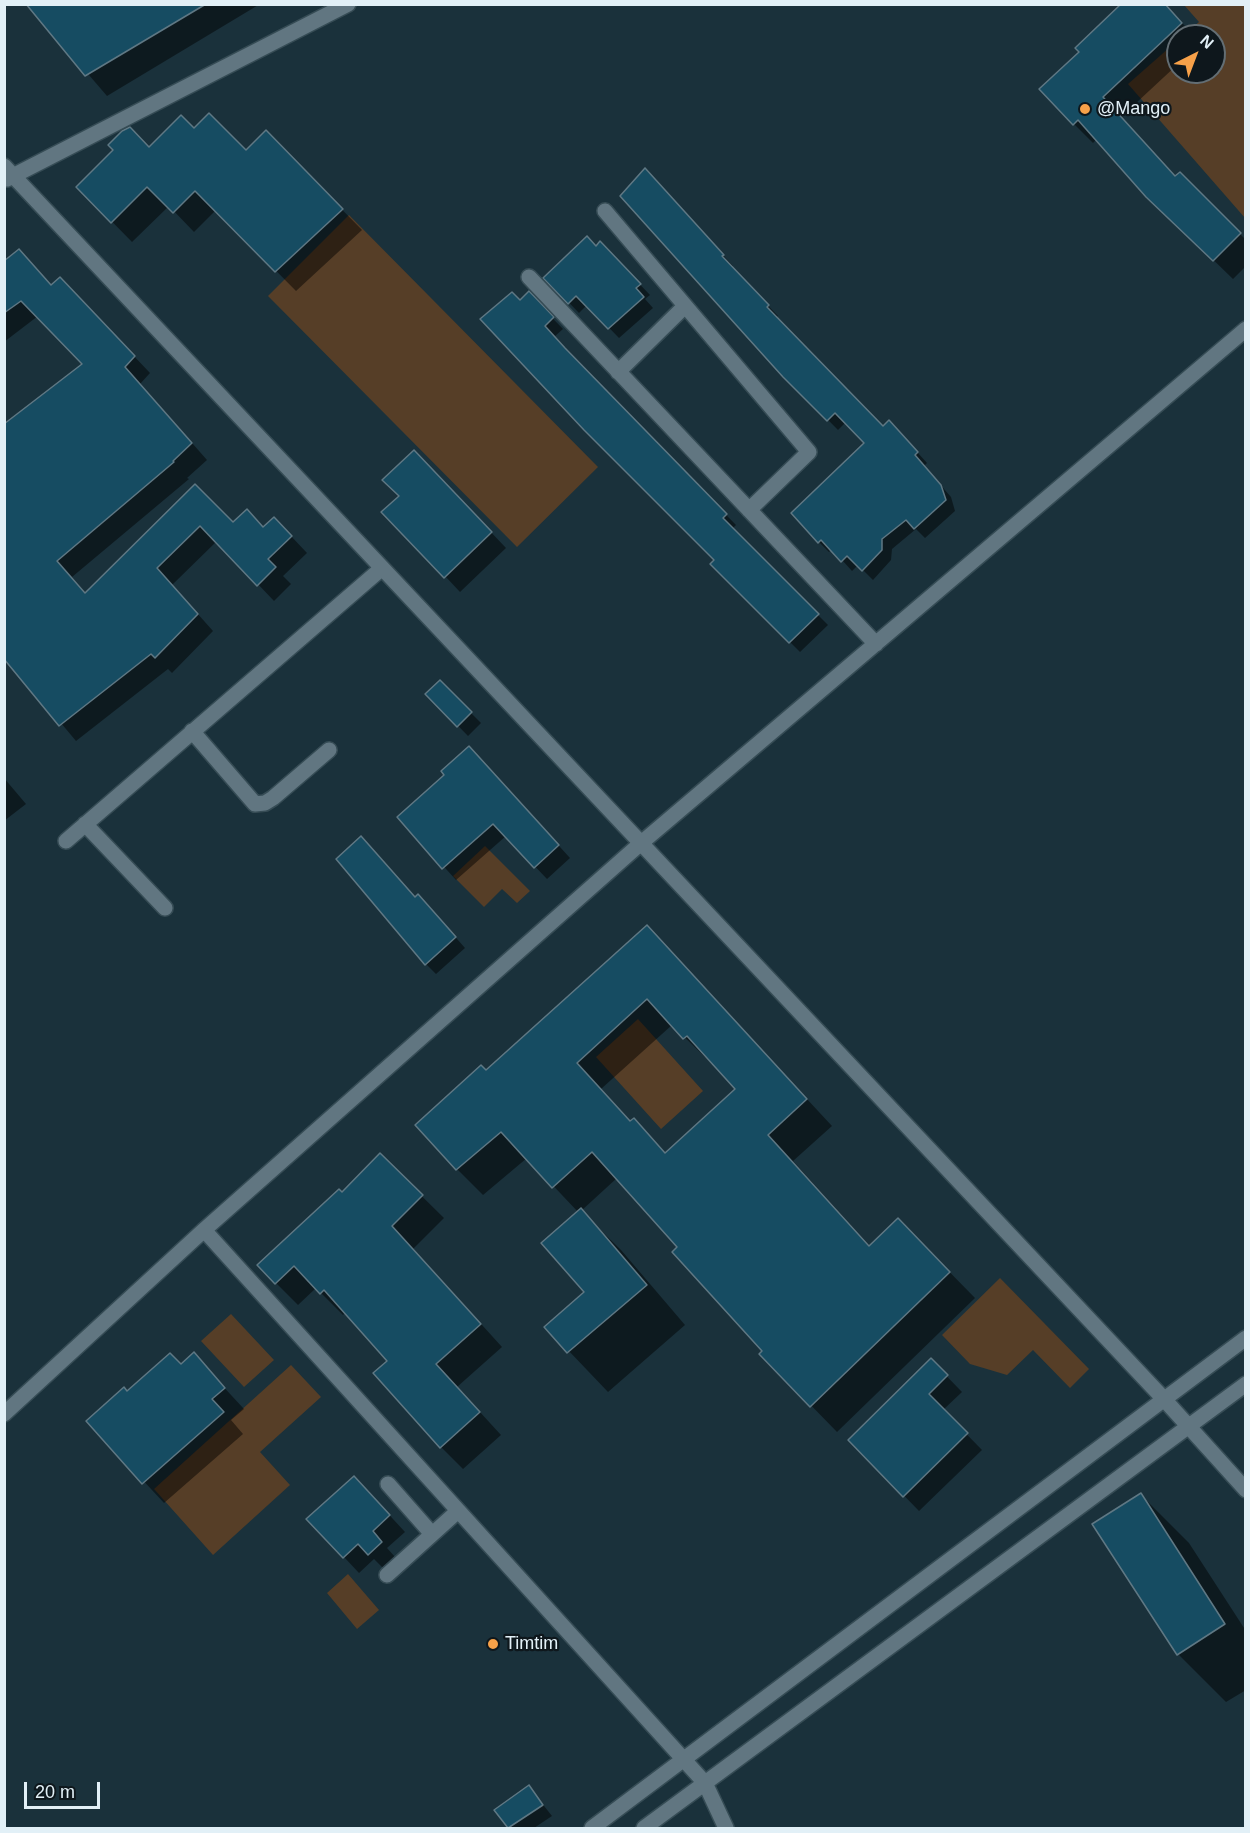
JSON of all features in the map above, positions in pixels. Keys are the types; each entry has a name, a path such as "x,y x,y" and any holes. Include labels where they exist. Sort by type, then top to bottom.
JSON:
{"street":[{"path":"348,4 7,174 1163,1398 1245,1490"},
{"path":"605,211 809,452 749,510"},
{"path":"529,277 876,644"},
{"path":"618,372 685,306"},
{"path":"4,1414 204,1230 640,844 1245,329"},
{"path":"66,841 381,568"},
{"path":"192,731 255,804 265,803 273,798 330,750"},
{"path":"85,824 165,908"},
{"path":"204,1230 705,1783 726,1828"},
{"path":"592,1828 685,1761 1245,1338"},
{"path":"644,1828 1245,1384"},
{"path":"388,1484 432,1534"},
{"path":"387,1575 458,1511"}],"shaded area":[{"path":"1184,5 1245,5 1245,218 1128,84 1166,51 1166,84 1226,84 1226,24 1197,24 1199,22"},
{"path":"349,215 598,467 517,547 268,296"},
{"path":"485,846 530,891 517,903 502,889 484,907 453,876"},
{"path":"638,1019 703,1091 661,1129 596,1057"},
{"path":"1000,1278 1089,1369 1070,1388 1033,1350 1007,1375 970,1364 942,1335"},
{"path":"231,1314 274,1360 244,1387 201,1341"},
{"path":"291,1365 321,1397 260,1452 290,1485 213,1555 154,1489"},
{"path":"348,1574 379,1610 357,1629 327,1593"}],"building":[{"path":"26,4 206,4 85,76"},
{"name":"@Mango","path":"1121,4 1165,4 1182,23 1166,24 1166,38 1103,97 1175,176 1180,172 1241,233 1213,261 1146,197 1078,120 1073,125 1039,89 1079,52 1075,48"},
{"path":"209,113 246,150 266,130 343,209 275,272 195,191 173,213 147,187 111,223 76,187 113,150 108,145 122,131 130,127 149,147 181,115 194,128"},
{"path":"645,168 724,255 722,256 769,305 767,307 883,426 889,420 918,452 915,455 941,485 946,500 914,529 906,520 882,539 882,550 862,571 847,556 841,562 821,540 818,543 791,513 864,443 835,413 827,421 783,377 620,196"},
{"path":"587,236 596,246 600,241 641,284 636,288 644,297 608,329 576,296 568,304 543,278"},
{"path":"19,249 51,285 60,277 135,356 125,367 192,443 174,462 57,561 85,593 195,484 233,522 247,509 263,527 274,517 292,536 268,559 276,567 257,586 200,526 157,568 198,614 155,658 151,654 59,726 4,659 4,424 82,364 21,301 4,313 4,261"},
{"path":"529,291 554,317 545,326 727,514 723,518 819,614 789,643 710,564 714,560 584,430 480,319 512,292 520,300"},
{"path":"414,450 492,532 444,578 381,512 399,496 382,480"},
{"path":"440,680 472,712 457,727 425,694"},
{"path":"469,746 559,845 534,868 493,824 442,869 397,817 444,775 441,771"},
{"path":"361,836 415,897 418,894 456,937 425,965 336,859"},
{"path":"647,925 807,1099 768,1135 869,1246 898,1218 950,1272 810,1407 759,1354 762,1351 672,1252 677,1247 592,1152 552,1188 501,1132 456,1170 415,1125 481,1065 486,1070","holes":["647,999 683,1039 687,1036 735,1089 665,1153 634,1118 630,1121 577,1063"]},
{"path":"380,1153 423,1195 392,1226 481,1324 436,1364 480,1412 440,1448 373,1373 387,1361 324,1290 320,1294 294,1266 275,1284 257,1265 339,1189 342,1192"},
{"path":"581,1208 647,1285 567,1353 544,1327 584,1292 541,1243"},
{"path":"194,1352 225,1388 212,1399 224,1412 142,1484 86,1421 124,1387 127,1391 170,1353 181,1364"},
{"path":"931,1358 948,1375 929,1394 968,1433 903,1497 848,1440"},
{"path":"354,1476 390,1515 373,1531 382,1542 368,1555 358,1544 343,1558 306,1519"},
{"path":"1141,1493 1225,1624 1177,1655 1092,1524"},
{"path":"529,1785 543,1805 508,1828 494,1810"}],"place":[{"name":"@Mango","path":"1085,109"},
{"name":"Timtim","path":"493,1644"}]}
